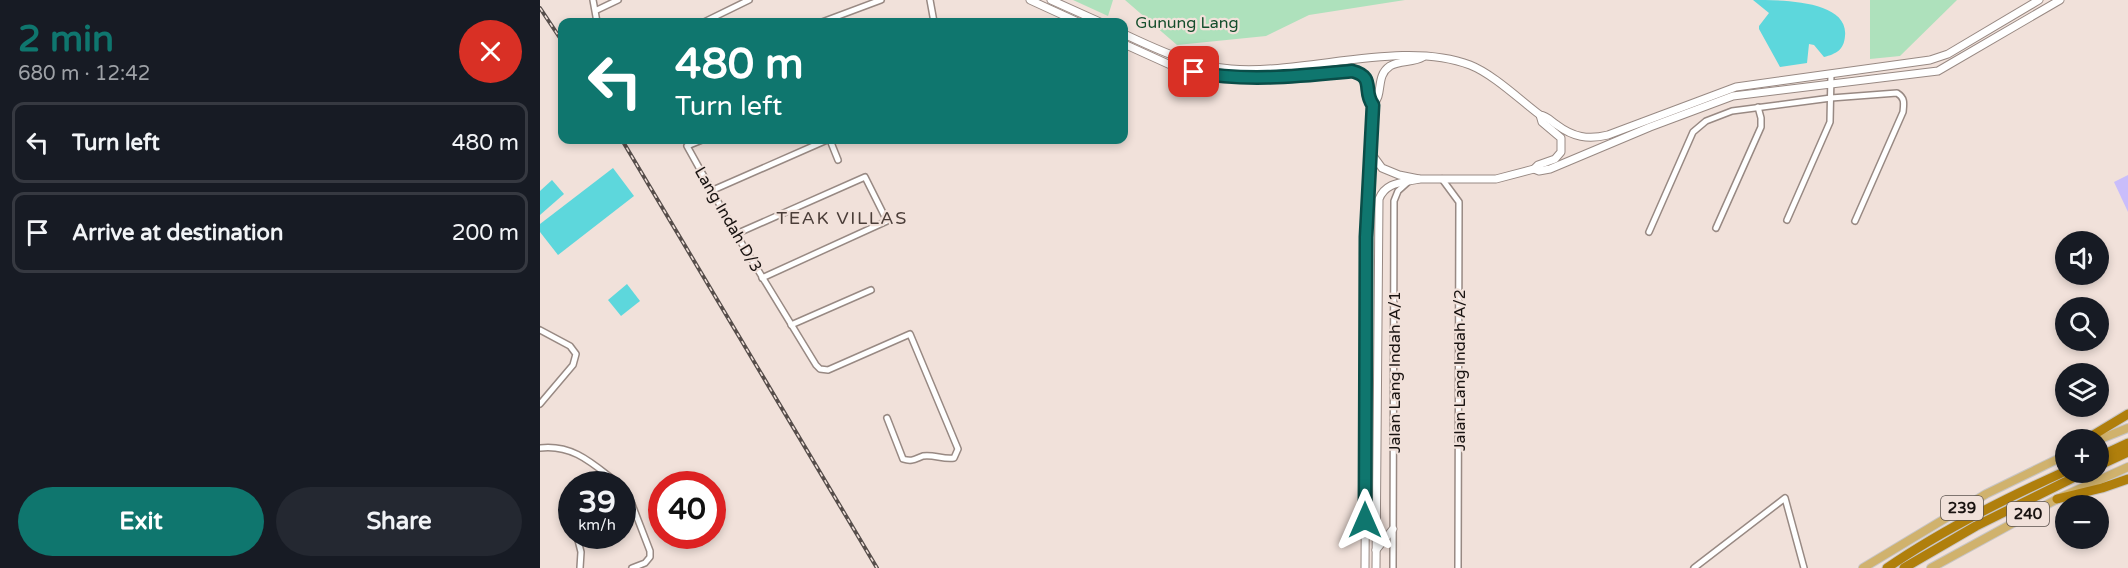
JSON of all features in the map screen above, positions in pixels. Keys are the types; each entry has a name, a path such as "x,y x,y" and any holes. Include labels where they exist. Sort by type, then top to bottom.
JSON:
{"highway":[{"path":"2103,429 2128,414"},
{"path":"2109,452 2128,443"},
{"path":"2109,461 2128,452"},
{"path":"1887,568 1905,555 2020,492 2055,476"},
{"path":"2072,495 2128,479"},
{"path":"1904,568 1976,526 2063,483"}],"main road":[{"path":"2109,436 2128,428"},
{"name":"239","path":"1863,568 1986,494 2055,460"},
{"name":"240","path":"2067,495 2128,467"},
{"name":"240","path":"1931,568 2055,501"}],"street":[{"path":"593,0 597,18"},
{"path":"597,10 618,0"},
{"path":"712,18 749,0"},
{"path":"833,18 880,0"},
{"path":"930,0 933,18"},
{"path":"1030,0 1069,18"},
{"path":"1051,0 1091,18"},
{"path":"1365,568 1366,237 1373,105 1378,96 1381,76 1388,68 1396,63 1423,57 1446,58 1477,68 1540,116 1545,116 1568,132 1592,138 1608,135 1728,89 1911,63 1948,54 2039,0"},
{"path":"1534,169 1539,171 1550,169 1650,127 1733,96 1938,71 2060,0"},
{"path":"1128,36 1180,59 1230,69 1275,69 1416,54 1423,57"},
{"path":"1128,46 1177,68 1235,79 1356,72 1366,80 1369,100 1373,105"},
{"path":"1787,220 1830,122 1831,74"},
{"path":"1649,232 1693,132 1699,125 1727,112 1891,92 1902,96 1903,112 1855,221"},
{"path":"1716,228 1761,127 1758,107"},
{"path":"1371,153 1388,172 1419,179 1504,179 1534,169 1557,157 1562,149 1561,138 1542,122 1540,116"},
{"name":"Lang Indah D/3","path":"692,144 687,146 736,234 816,365 820,369 828,370 910,334 958,449 954,458 923,456 910,461 903,459 887,418"},
{"path":"713,190 819,144"},
{"path":"830,144 838,160"},
{"path":"736,234 865,177 887,221 762,278"},
{"name":"Jalan Lang Indah A/1","path":"1376,568 1379,199 1383,191 1392,184 1419,179"},
{"name":"Jalan Lang Indah A/2","path":"1442,179 1460,202 1458,568"},
{"name":"Jalan Lang Indah A/1","path":"1393,568 1394,201 1399,189 1408,182"},
{"path":"791,325 871,290"},
{"path":"540,330 570,346 576,354 573,365 540,404"},
{"path":"540,448 556,446 567,449 602,471"},
{"path":"1694,568 1785,498 1804,568"},
{"path":"632,568 645,563 650,557 650,551 636,515"},
{"path":"1376,550 1393,529"},
{"path":"580,549 580,568"}],"green space":[{"name":"Gunung Lang","path":"1073,0 1113,0 1108,16"},
{"name":"Gunung Lang","path":"1125,0 1405,0 1309,15 1266,36 1177,45"},
{"path":"1870,0 1957,0 1900,56 1870,59"}],"water":[{"path":"1753,0 1811,4 1825,9 1836,15 1843,24 1845,36 1843,45 1836,53 1824,57 1814,45 1809,44 1807,63 1780,67 1759,29 1769,13"},
{"path":"613,168 634,196 558,255 540,232 540,224"},
{"path":"552,180 564,194 540,215 540,191"},
{"path":"627,284 640,301 621,316 608,300"}],"building":[{"path":"2128,175 2128,212 2114,182"}],"railway":[{"path":"540,8 558,35"},
{"path":"624,144 877,568"}],"district":[{"name":"TEAK VILLAS","path":"842,218"}],"route":[{"path":"1194,72 1235,79 1254,79 1352,71 1361,74 1368,85 1369,100 1373,105 1366,237 1365,520"}]}
